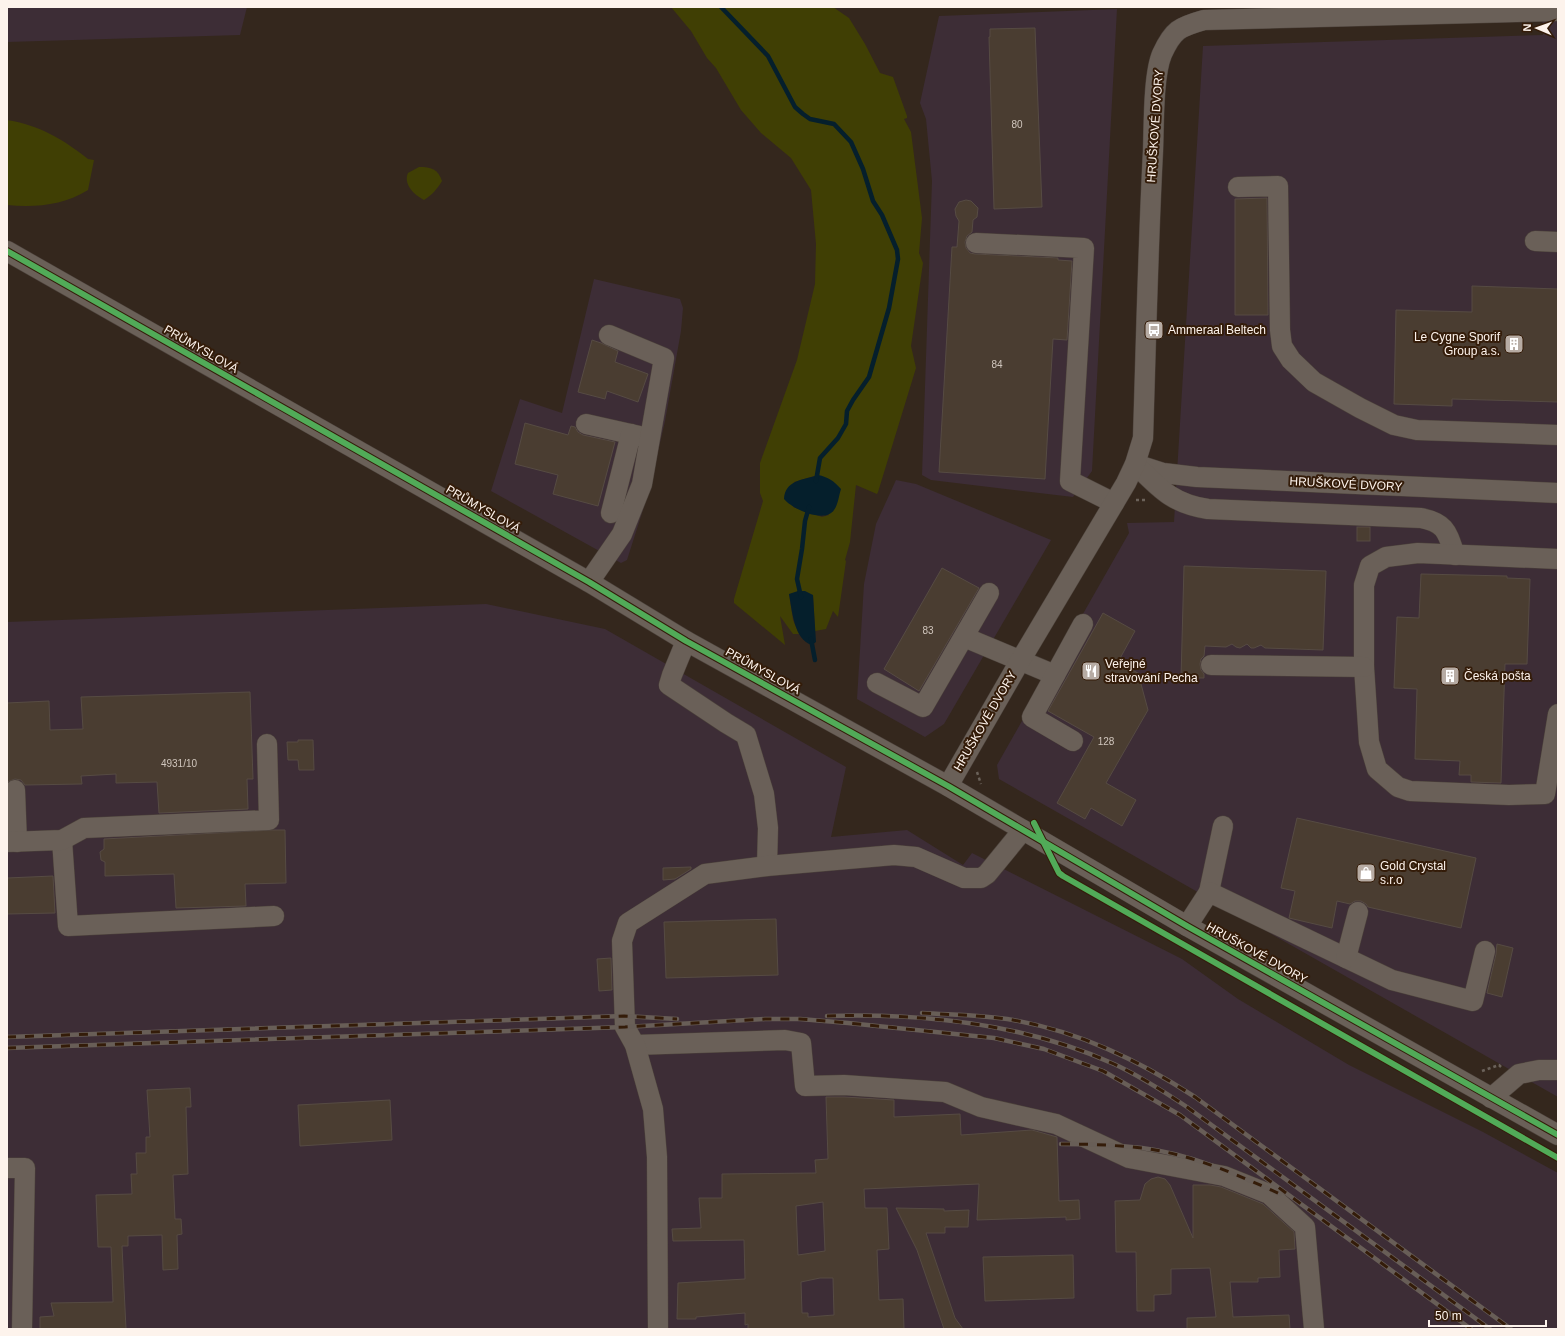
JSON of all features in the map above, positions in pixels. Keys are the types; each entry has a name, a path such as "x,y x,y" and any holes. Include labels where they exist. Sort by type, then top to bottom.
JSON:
{"street":[{"name":"HRUŠKOVÉ DVORY","path":"1558,11 1204,20 1188,24 1178,29 1169,41 1161,56 1156,86 1149,235 1143,438 1135,464 1114,503 948,786 1187,926 1558,1135"},
{"path":"1238,187 1278,186 1280,330 1282,346 1290,360 1314,382 1366,412 1394,425 1409,429 1558,435"},
{"path":"1535,241 1558,242"},
{"path":"976,243 1084,248 1070,481 1114,503"},
{"name":"PRŮMYSLOVÁ","path":"7,251 588,582 686,641 948,786"},
{"path":"588,582 622,534 642,484 664,358 609,335"},
{"path":"586,424 650,438"},
{"path":"611,513 631,434"},
{"name":"HRUŠKOVÉ DVORY","path":"1135,464 1163,473 1197,477 1558,492"},
{"path":"1135,464 1169,496 1190,506 1215,510 1421,518 1434,520 1443,526 1455,555"},
{"path":"1558,559 1418,554 1386,557 1370,566 1364,585 1364,667 1369,742 1377,769 1398,787 1410,791 1509,795 1551,794 1558,714"},
{"path":"877,683 923,707 989,593"},
{"path":"1073,741 1032,717 1083,624"},
{"path":"964,636 1055,675"},
{"path":"686,641 672,674 670,685 746,735 764,794 768,828 767,866"},
{"path":"1211,665 1364,667"},
{"path":"15,790 12,842 62,840 84,828 269,820 267,744"},
{"path":"1187,926 1209,892 1223,826"},
{"path":"658,1329 657,1157 653,1109 635,1045 625,1027 622,941 628,923 706,874 767,866 894,855 916,857 964,878 981,878 988,874 1023,830"},
{"path":"62,840 68,926 274,916"},
{"path":"1209,892 1392,980 1473,1001 1485,951"},
{"path":"1346,958 1358,912"},
{"path":"635,1045 785,1040 801,1043 805,1086 844,1085 945,1092 981,1107 1056,1124 1130,1158 1224,1176 1269,1194 1305,1227 1314,1329"},
{"path":"1491,1098 1519,1074 1539,1070 1558,1070"},
{"path":"7,1168 25,1168 22,1329"}],"shaded area":[{"path":"7,7 247,7 240,35 7,42"},
{"path":"671,7 833,7 849,18 880,73 893,77 907,116 907,118 904,119 911,132 922,218 919,253 923,263 911,346 916,368 877,494 856,485 850,542 845,560 838,617 833,611 826,629 815,631 813,595 789,594 793,620 799,634 793,634 780,616 785,645 734,603 734,599 763,501 760,493 760,463 797,360 815,284 816,244 811,190 791,158 761,133 741,110 716,68 707,58 691,31","holes":["818,475 829,515 822,517 793,507 794,482"]},
{"path":"1542,7 1558,7 1558,1097 999,779 997,765 1129,533 1127,523 1174,522 1203,46 1543,35"},
{"path":"1117,9 1092,471 1073,497 931,480 922,475 932,181 926,119 920,103 939,16"},
{"path":"7,120 30,125 40,129 60,139 88,159 94,160 88,190 69,199 39,206 7,205"},
{"path":"419,167 436,171 442,181 434,192 424,200 410,189 407,181 408,173"},
{"path":"594,279 680,299 683,308 681,331 665,421 649,491 627,560 621,563 491,491 520,399 562,413"},
{"path":"896,480 916,484 1051,540 944,724 925,737 857,699 864,584 876,524"},
{"path":"486,604 605,629 846,767 831,837 907,830 963,865 972,853 1182,959 1238,999 1349,1065 1483,1132 1558,1173 1558,1329 7,1329 7,622"}],"water":[{"path":"818,475 831,480 841,489 834,510 830,514 824,516 809,514 794,507 784,499 785,493 791,484"},
{"path":"798,591 805,591 813,595 816,642 812,645 801,637 795,624 789,594"}],"building":[{"path":"1035,28 1042,207 994,209 990,29"},
{"path":"1267,198 1268,315 1235,315 1235,199"},
{"path":"966,200 971,201 978,208 977,217 973,220 972,232 967,236 965,242 966,248 970,253 1058,258 1058,260 1072,261 1067,340 1053,339 1045,479 939,472 952,247 957,247 959,221 956,216 955,209 959,202"},
{"path":"1472,286 1558,289 1558,402 1452,399 1452,406 1394,404 1396,310 1472,312"},
{"path":"592,340 618,351 615,362 648,374 638,402 607,391 605,399 578,392"},
{"path":"525,423 568,435 571,426 575,427 578,432 583,435 615,442 598,506 553,494 558,475 515,464"},
{"path":"1357,527 1370,527 1370,541 1357,541"},
{"path":"1184,566 1326,571 1323,650 1265,648 1261,645 1251,648 1247,644 1240,648 1232,644 1226,647 1205,646 1204,656 1201,659 1200,664 1204,678 1181,678"},
{"path":"942,568 979,588 919,691 884,669"},
{"name":"Česká pošta","path":"1421,574 1507,576 1507,578 1530,579 1527,664 1505,664 1501,783 1471,782 1471,775 1459,775 1460,761 1415,759 1417,689 1394,688 1397,617 1419,618"},
{"path":"1103,613 1135,631 1118,662 1145,677 1141,684 1148,710 1106,783 1136,800 1122,826 1091,808 1085,819 1057,803 1094,737 1048,711"},
{"path":"250,692 253,779 247,779 248,809 159,813 157,782 116,783 116,774 81,776 82,784 25,785 21,780 15,779 7,782 7,703 49,701 50,730 83,729 81,697"},
{"path":"298,740 313,740 314,770 299,770 298,760 288,760 287,742 298,742"},
{"path":"1297,818 1476,858 1461,928 1368,907 1361,901 1355,901 1350,904 1337,901 1332,928 1289,918 1295,891 1281,888"},
{"path":"285,830 286,883 245,884 246,906 176,908 174,874 105,876 105,862 101,860 100,852 104,849 104,839"},
{"path":"691,867 691,869 675,879 663,880 663,868"},
{"path":"53,876 55,913 7,914 7,878"},
{"path":"776,919 778,975 666,978 664,922"},
{"path":"1497,944 1513,948 1502,997 1487,993"},
{"path":"611,958 612,990 599,991 597,959"},
{"path":"190,1088 191,1107 186,1107 188,1174 173,1175 175,1219 181,1219 182,1234 177,1235 178,1269 163,1270 162,1235 128,1236 128,1246 122,1246 126,1329 40,1329 40,1317 54,1316 51,1303 113,1302 111,1247 98,1247 96,1195 132,1194 131,1174 137,1174 136,1153 146,1153 146,1137 150,1137 147,1090"},
{"path":"826,1097 894,1100 894,1117 960,1114 961,1135 1032,1130 1057,1137 1059,1201 1079,1200 1080,1219 1066,1220 1066,1217 977,1220 979,1184 864,1189 865,1208 887,1208 889,1249 877,1250 879,1300 903,1299 904,1329 748,1329 748,1324 745,1325 745,1313 696,1317 696,1319 677,1319 678,1283 745,1279 744,1240 673,1241 672,1229 701,1228 699,1198 722,1198 722,1174 816,1173 815,1160 828,1159","holes":["823,1202 825,1251 798,1255 796,1206","820,1278 833,1278 834,1315 808,1317 808,1313 802,1313 801,1282"]},
{"path":"390,1100 392,1140 300,1146 298,1105"},
{"path":"1158,1177 1165,1179 1170,1185 1193,1238 1193,1185 1210,1185 1221,1187 1263,1204 1294,1232 1295,1249 1279,1250 1280,1277 1258,1278 1258,1282 1230,1282 1233,1317 1289,1315 1290,1329 1187,1329 1187,1318 1216,1317 1210,1268 1171,1269 1171,1294 1154,1295 1154,1311 1137,1311 1136,1252 1116,1252 1115,1201 1140,1200 1145,1184 1151,1179"},
{"path":"896,1208 944,1209 944,1211 969,1210 968,1227 945,1227 945,1233 926,1233 955,1318 963,1329 944,1329 917,1250"},
{"path":"1073,1255 1074,1298 985,1301 983,1257"}],"waterway":[{"path":"721,7 768,56 795,107 810,119 834,124 851,142 863,169 873,201 882,215 897,250 898,259 889,308 869,377 847,411 846,424 838,438 820,458 816,481"},
{"path":"801,597 797,579 805,521 809,507"},
{"path":"811,639 815,660"}],"railway":[{"path":"922,1013 990,1017 1038,1025 1108,1049 1152,1071 1195,1097 1511,1329"},
{"path":"7,1037 624,1016 677,1019"},
{"path":"827,1016 937,1019 1010,1030 1046,1039 1080,1050 1114,1064 1142,1079 1187,1107 1490,1329"},
{"path":"7,1048 625,1027 765,1019 800,1019 994,1038 1044,1049 1103,1071 1180,1115 1471,1329"},
{"path":"1061,1144 1132,1147 1178,1155 1230,1172 1280,1194"}],"cycle path":[{"path":"7,251 589,582 686,641 948,786 1187,926 1558,1135"},
{"path":"1034,823 1059,873 1063,876 1558,1158"}],"place":[{"name":"Ammeraal Beltech","path":"1154,330"},
{"name":"Le Cygne Sporif Group a.s.","path":"1514,344"},
{"name":"Veřejné stravování Pecha","path":"1091,671"},
{"name":"Česká pošta","path":"1450,676"},
{"name":"Gold Crystal s.r.o","path":"1366,873"}]}
